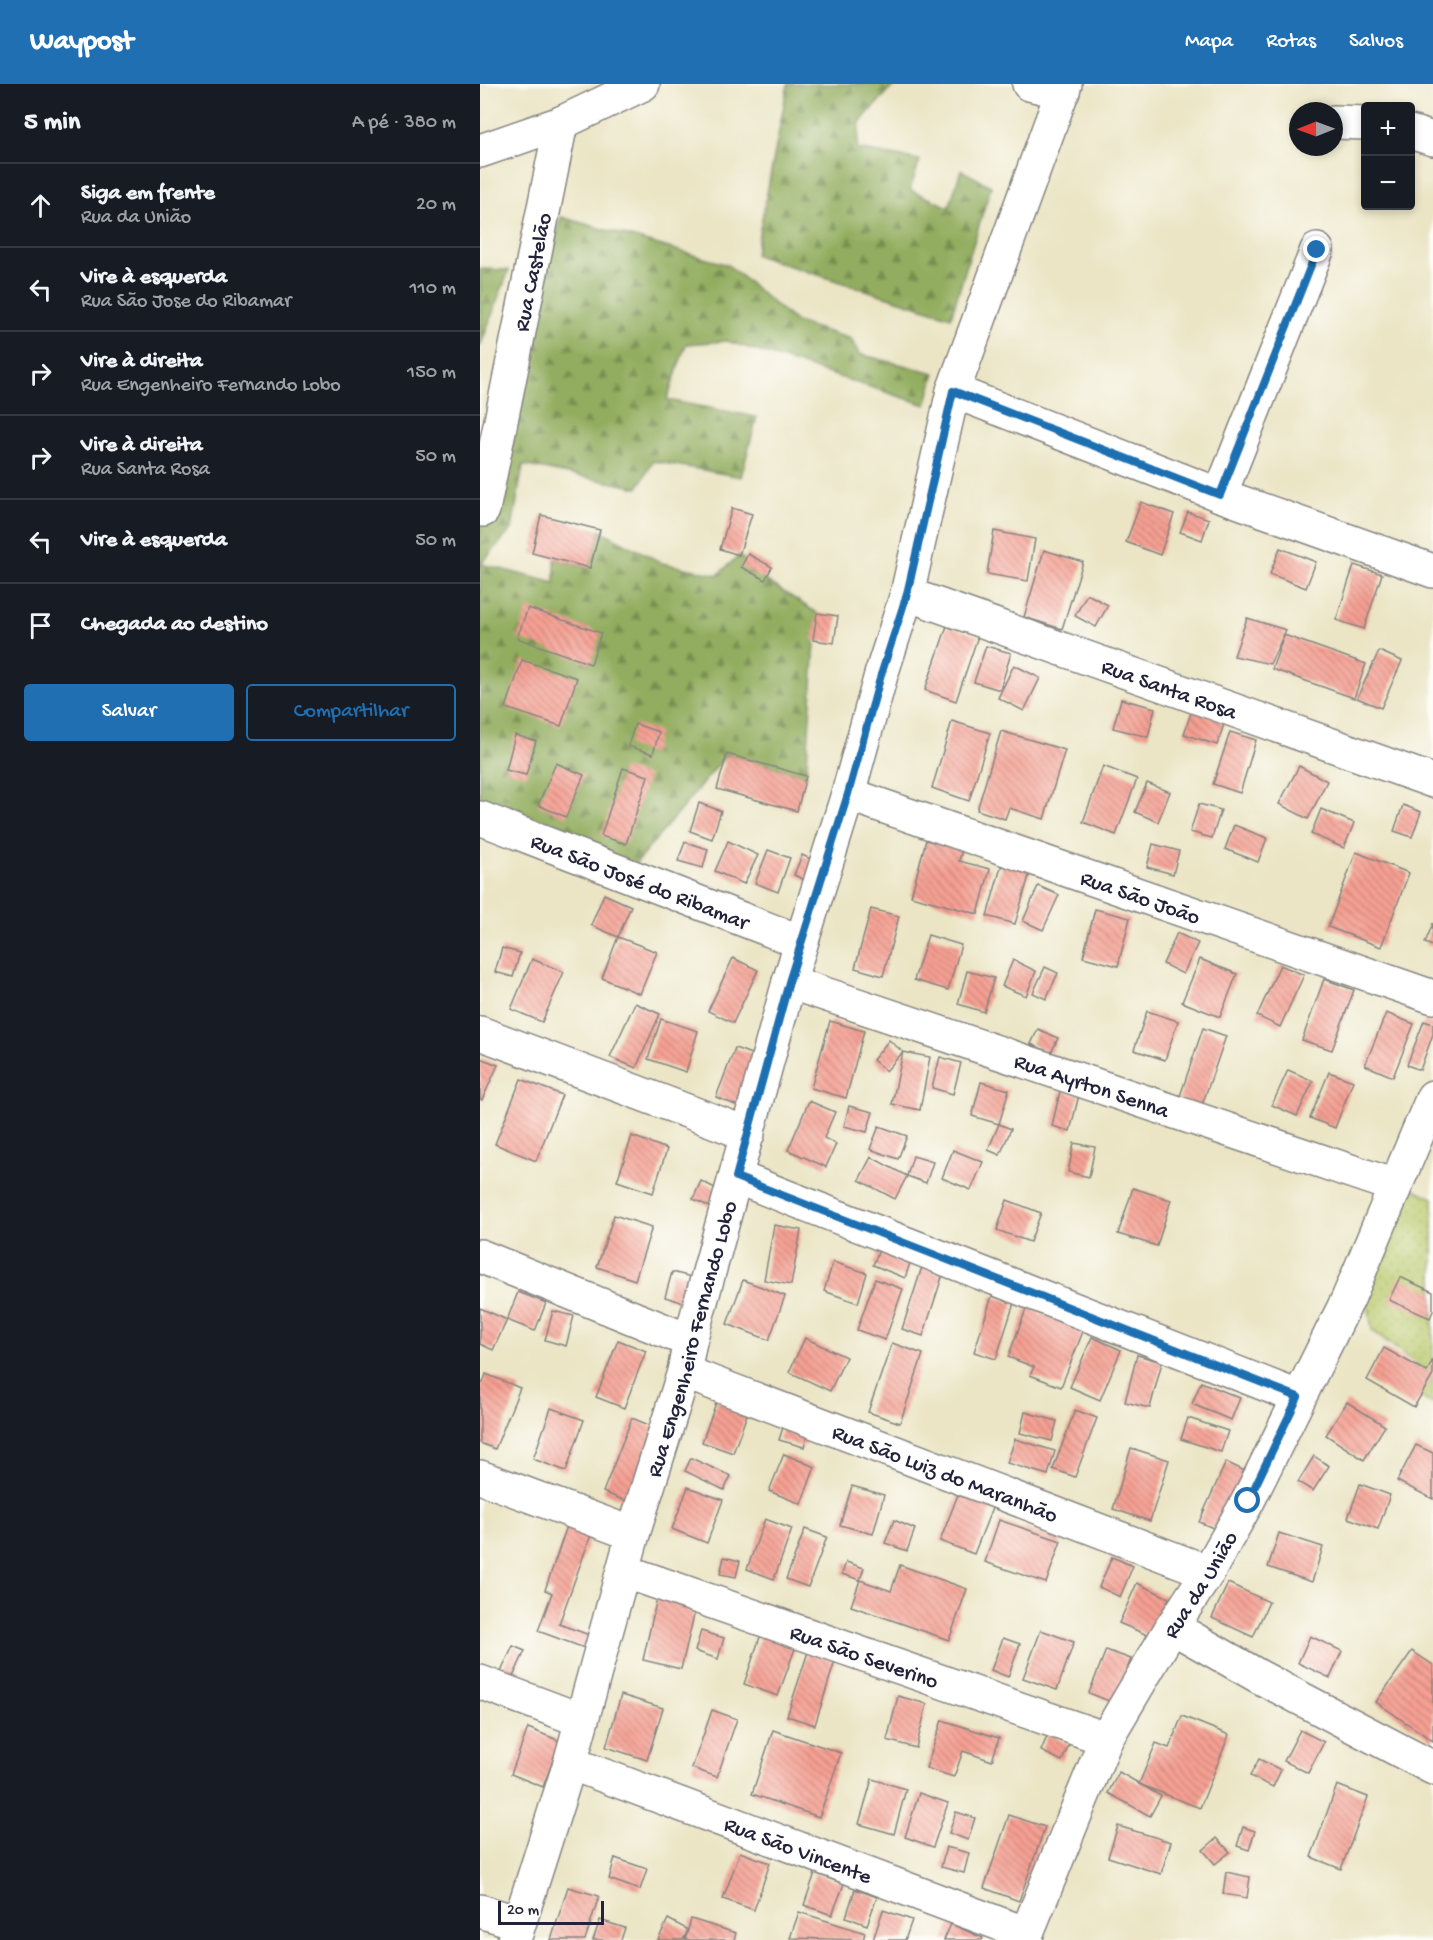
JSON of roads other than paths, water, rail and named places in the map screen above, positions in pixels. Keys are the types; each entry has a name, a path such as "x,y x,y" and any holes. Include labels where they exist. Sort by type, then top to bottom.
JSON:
{"street":[{"path":"480,151 561,123 643,84"},
{"path":"1029,84 1064,88"},
{"name":"Rua Engenheiro Fernando Lobo","path":"516,1931 570,1763 633,1534 687,1357 789,982 907,594 953,391 1064,88"},
{"path":"1343,122 1361,123"},
{"name":"Rua Castelão","path":"483,510 561,123"},
{"path":"1415,134 1433,139"},
{"path":"1220,495 1317,250"},
{"path":"953,391 1220,495 1433,571"},
{"name":"Rua Santa Rosa","path":"907,594 1433,781"},
{"name":"Rua São João","path":"848,794 1433,997"},
{"name":"Rua São José do Ribamar","path":"480,818 801,942"},
{"name":"Rua Ayrton Senna","path":"789,982 1395,1186"},
{"path":"480,1033 748,1134"},
{"name":"Rua da União","path":"1026,1937 1106,1739 1172,1627 1208,1572 1248,1501 1348,1299 1433,1097"},
{"path":"736,1177 1298,1397"},
{"name":"Rua São Luiz do Maranhão","path":"480,1256 687,1357 1208,1572"},
{"path":"480,1477 633,1534"},
{"name":"Rua São Severino","path":"624,1570 1106,1739"},
{"path":"1172,1627 1258,1676 1433,1768"},
{"path":"480,1682 581,1720"},
{"name":"Rua São Vincente","path":"570,1763 1026,1937"},
{"path":"480,1911 516,1931"}]}
